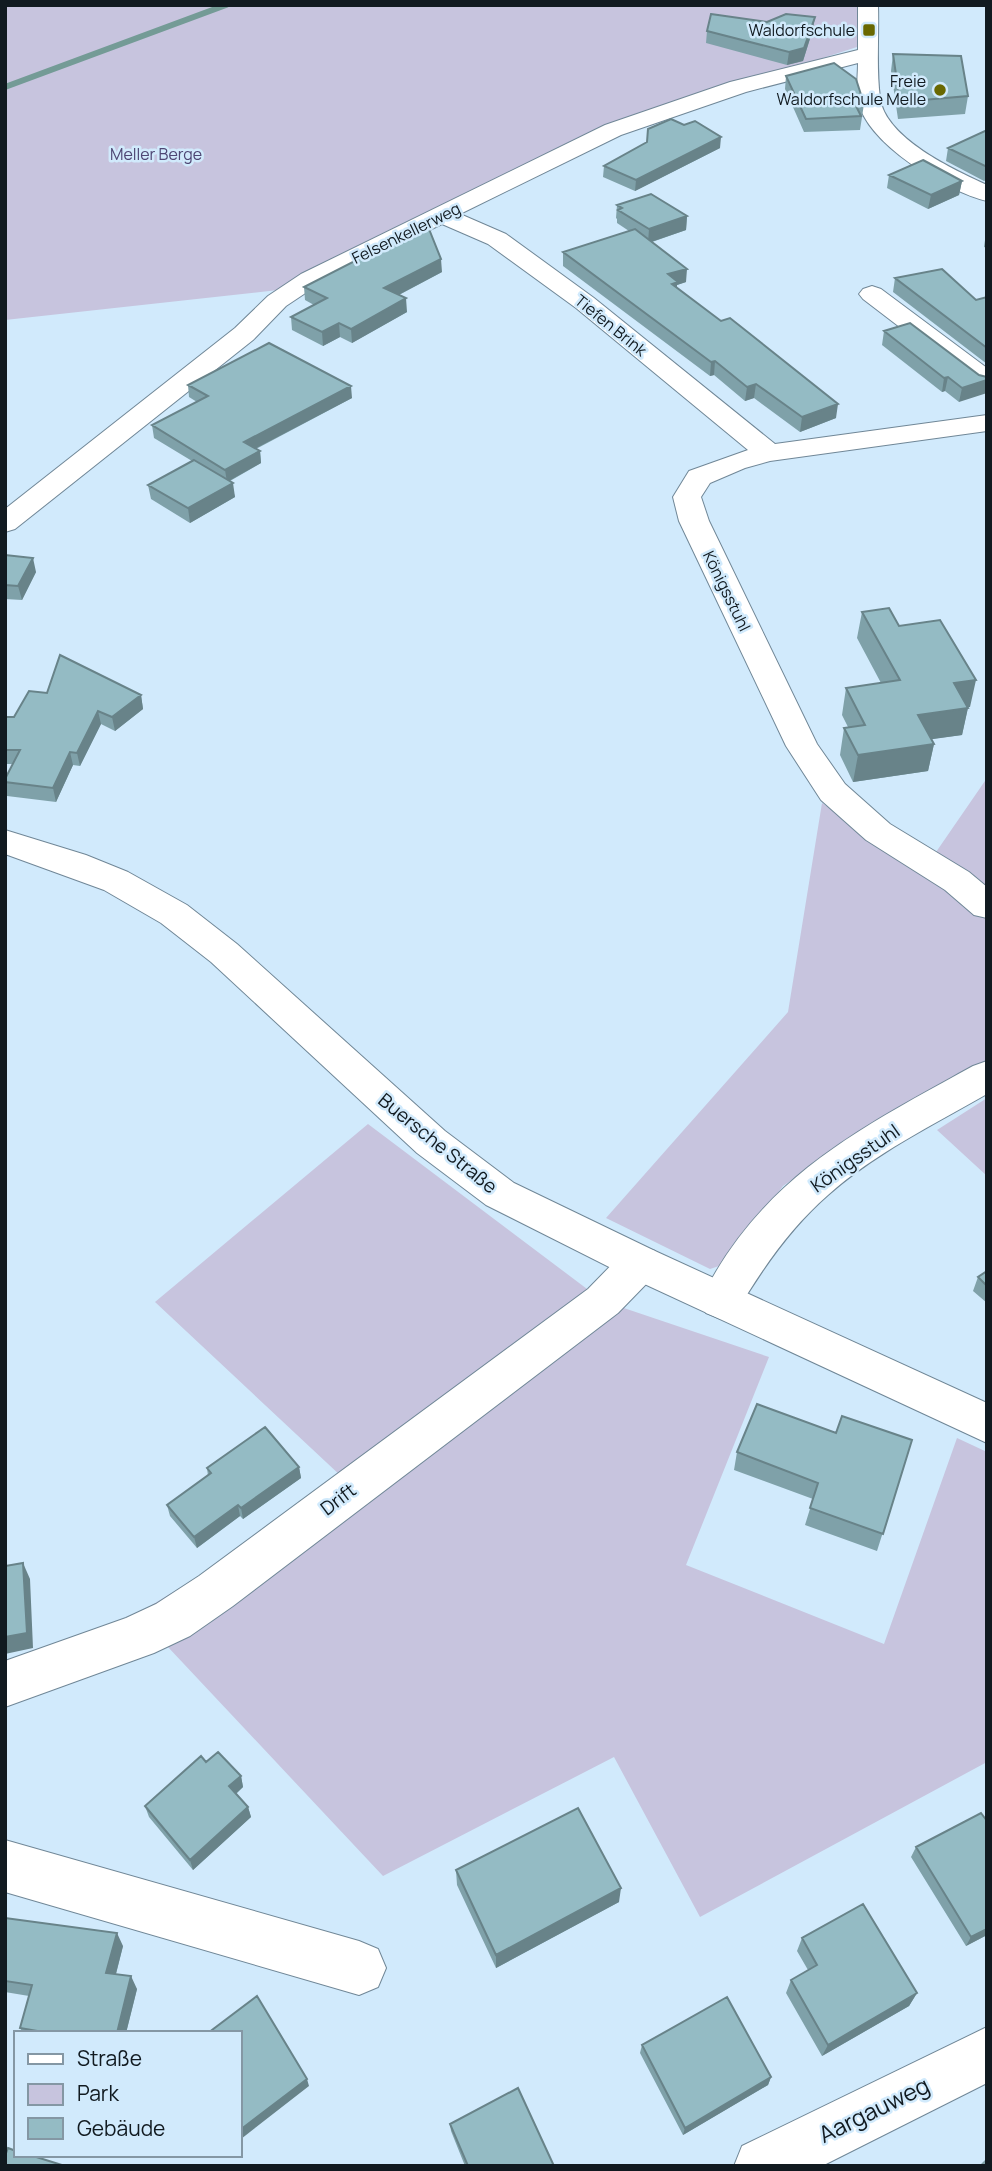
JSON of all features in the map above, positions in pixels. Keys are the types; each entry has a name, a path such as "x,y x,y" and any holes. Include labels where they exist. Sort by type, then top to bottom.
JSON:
{"street":[{"path":"868,5 872,112 898,142 935,167 987,194"},
{"name":"Felsenkellerweg","path":"5,523 244,334 276,301 310,279 613,130 738,87 869,54"},
{"name":"Tiefen Brink","path":"442,215 497,239 585,303 769,453"},
{"path":"872,294 987,381"},
{"name":"Königsstuhl","path":"987,423 769,453 735,462 699,477 687,497 694,521 802,746 833,792 878,832 957,881 987,906"},
{"name":"Buersche Straße","path":"5,842 74,864 116,881 174,914 224,953 431,1142 499,1194 640,1263 987,1424"},
{"name":"Königsstuhl","path":"721,1301 764,1235 814,1183 875,1141 987,1076"},
{"name":"Drift","path":"5,1685 137,1637 173,1620 216,1591 603,1301 640,1263"},
{"path":"5,1866 359,1969"},
{"name":"Aargauweg","path":"762,2166 987,2054"}],"green space":[{"name":"Meller Berge","path":"5,5 860,5 857,47 729,84 278,290 5,320"},
{"path":"987,778 987,889 934,855"},
{"path":"822,803 987,916 987,1060 978,1069 870,1126 783,1186 725,1264 710,1269 606,1218 788,1012"},
{"path":"987,1098 987,1176 937,1130"},
{"path":"368,1124 603,1301 769,1357 686,1565 884,1644 957,1438 987,1452 987,1762 700,1917 614,1757 383,1876 137,1614 206,1572 342,1477 155,1302"}],"building":[{"path":"711,14 767,22 786,14 815,17 804,48 789,52 707,31"},
{"path":"893,54 961,56 968,96 900,102"},
{"path":"834,63 856,79 864,104 855,104 861,116 806,119 786,76"},
{"path":"671,119 684,125 695,121 721,137 636,180 604,166 647,142 648,129"},
{"path":"987,130 987,167 948,148"},
{"path":"923,160 962,181 931,195 889,175"},
{"path":"651,194 687,216 649,229 618,210 622,208 617,205"},
{"path":"427,224 441,259 384,288 406,298 351,329 339,323 322,332 291,317 327,298 304,287"},
{"path":"635,229 687,269 668,274 678,282 672,284 721,321 730,318 838,404 802,417 756,384 747,387 563,252"},
{"path":"942,269 976,300 987,297 987,348 895,278"},
{"path":"910,323 979,375 987,377 987,380 962,388 948,377 944,378 884,331"},
{"path":"269,343 351,386 244,442 260,451 225,470 152,425 208,396 188,385"},
{"path":"194,460 233,483 188,508 148,485"},
{"path":"5,555 33,558 18,586 5,585"},
{"path":"889,608 899,626 940,620 976,680 954,683 968,708 918,715 934,744 858,755 844,728 865,725 846,688 900,680 862,612"},
{"path":"60,655 141,695 112,717 98,711 77,753 70,752 53,788 5,782 20,750 5,750 5,717 14,717 29,691 47,693"},
{"path":"987,1271 987,1286 978,1277"},
{"path":"757,1404 836,1433 842,1416 912,1440 883,1534 810,1508 818,1483 737,1452"},
{"path":"265,1427 299,1467 241,1508 238,1505 194,1537 167,1505 211,1473 207,1468"},
{"path":"23,1563 27,1633 5,1637 5,1566"},
{"path":"218,1752 241,1776 229,1786 248,1807 190,1860 145,1806 201,1756 206,1762"},
{"path":"578,1808 621,1888 496,1955 456,1870"},
{"path":"981,1813 987,1821 987,1929 971,1937 916,1847"},
{"path":"863,1904 917,1993 828,2045 791,1980 817,1965 802,1938"},
{"path":"5,1918 117,1933 106,1973 131,1976 117,2031 37,2031 20,2028 32,1985 5,1981"},
{"path":"257,1996 307,2079 242,2128 242,2031 211,2031"},
{"path":"727,1997 771,2077 685,2128 642,2045"},
{"path":"518,2088 554,2166 468,2166 450,2124"},
{"path":"8,2148 14,2150 14,2157 36,2157 65,2166 5,2166"}],"waterway":[{"path":"5,87 226,5"}],"place":[{"name":"Waldorfschule","path":"869,30"},
{"name":"Freie Waldorfschule Melle","path":"940,90"}]}
